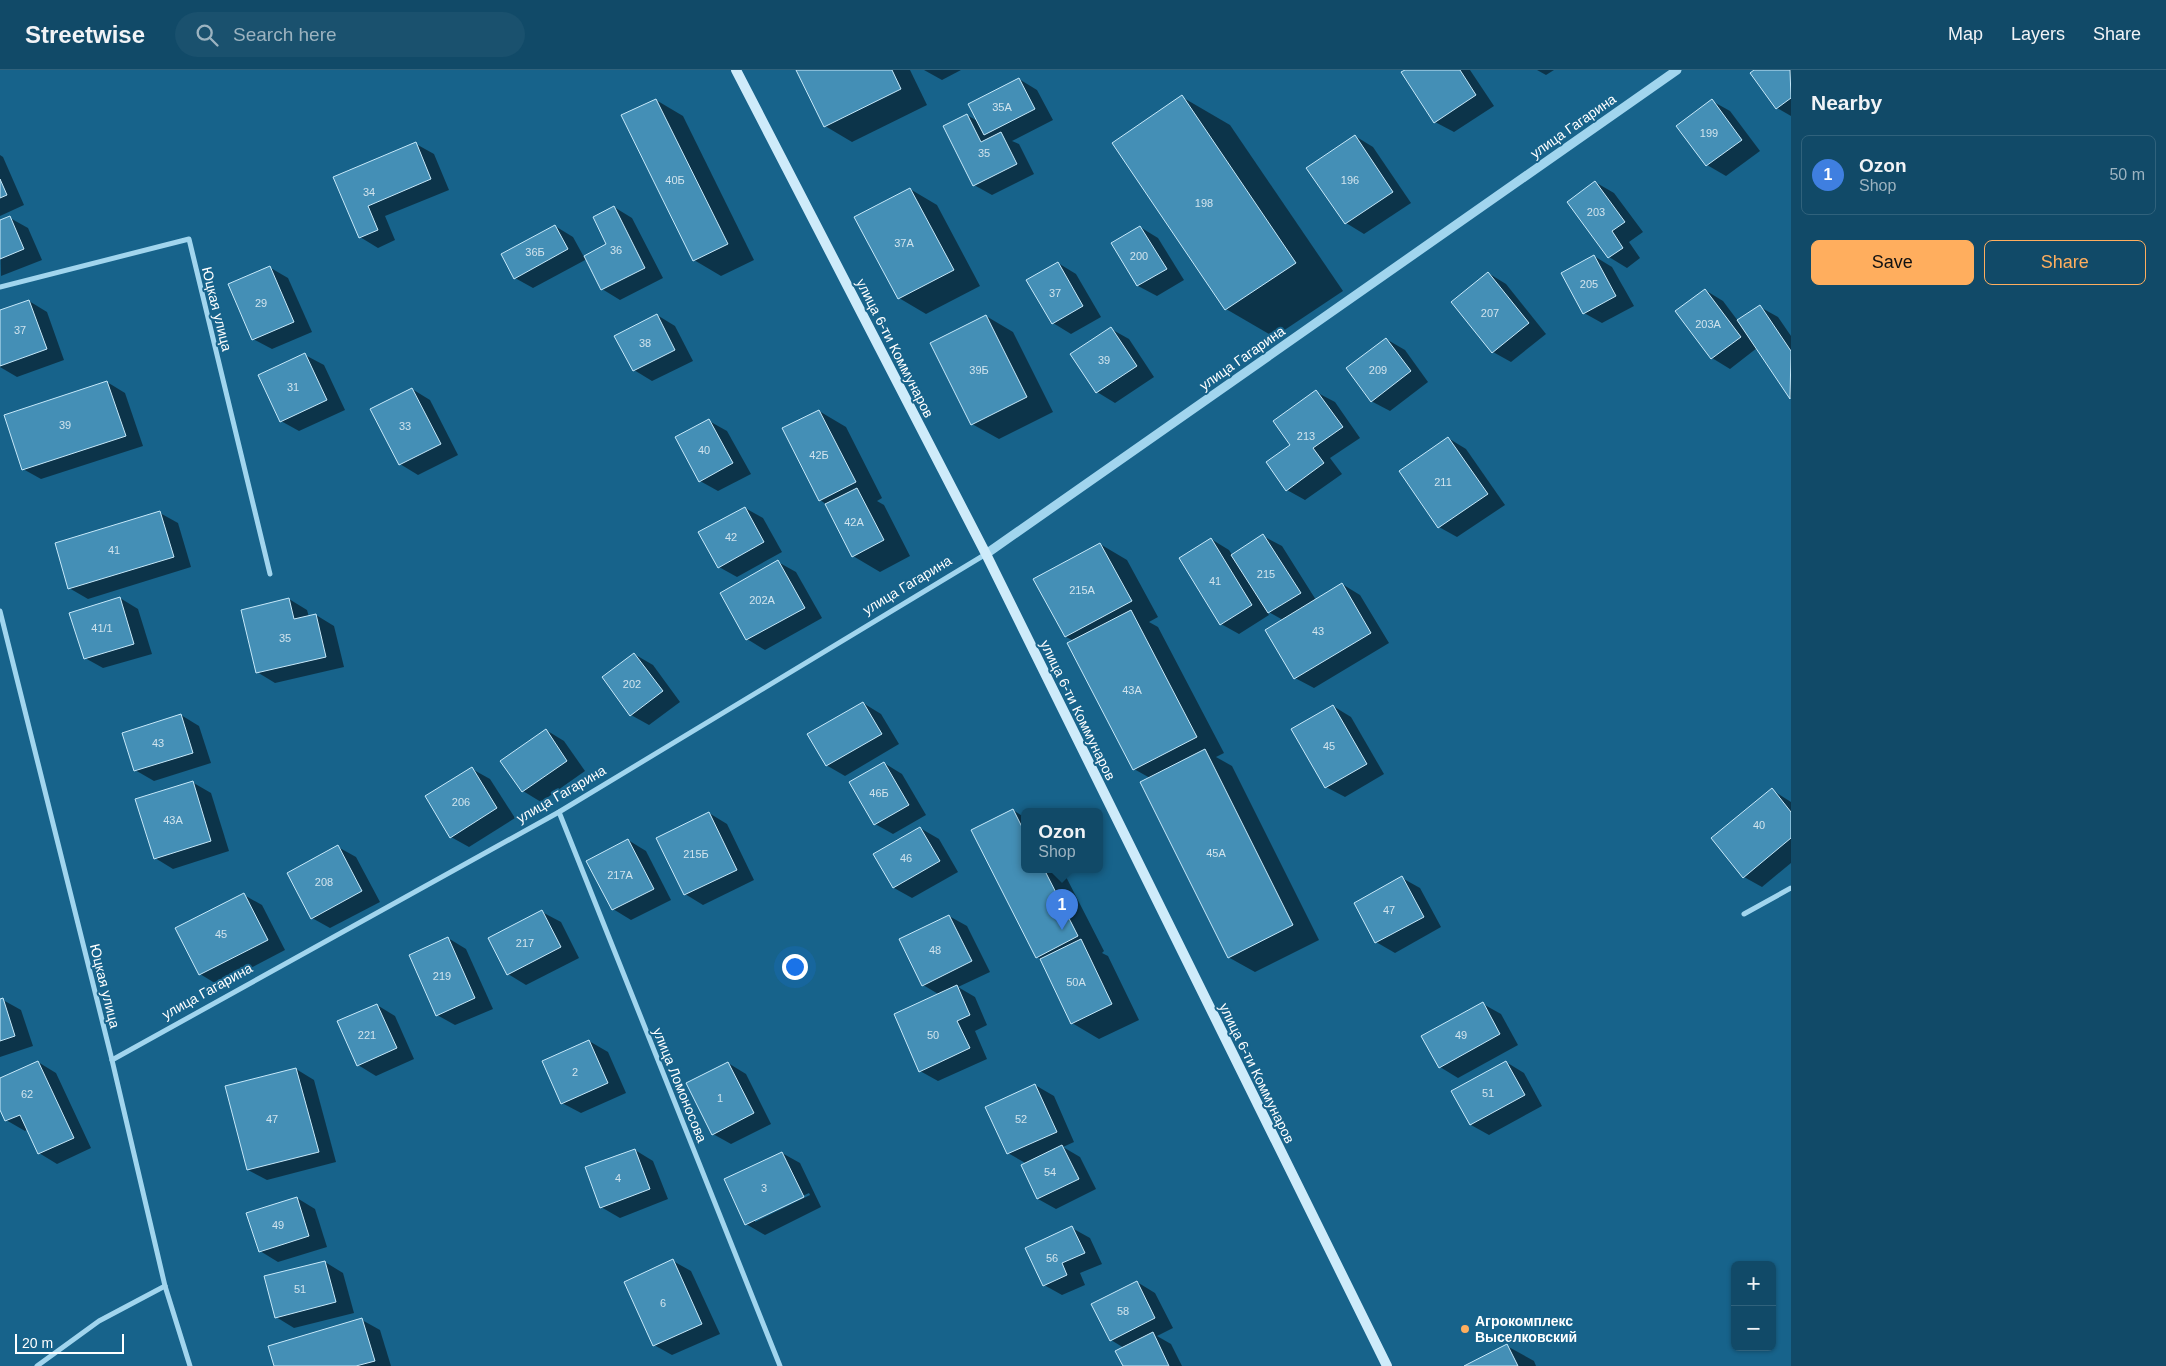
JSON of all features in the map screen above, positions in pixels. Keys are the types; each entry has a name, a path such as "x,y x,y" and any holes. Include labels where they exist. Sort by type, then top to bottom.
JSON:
{"main road":[{"name":"улица 6-ти Коммунаров","path":"736,70 986,554 1387,1366"}],"street":[{"name":"улица Гагарина","path":"112,1060 559,812 986,554 1677,70"},
{"name":"Юцкая улица","path":"0,287 189,239 270,574"},
{"name":"Юцкая улица","path":"0,611 112,1060 165,1286 190,1366"},
{"name":"улица Ломоносова","path":"559,812 780,1366"},
{"path":"1744,914 1791,888"},
{"path":"36,1366 99,1321 165,1286"}],"building":[{"path":"796,70 892,70 901,89 824,127"},
{"path":"1405,70 1460,70 1476,95 1434,123 1401,72"},
{"path":"1754,70 1790,70 1791,98 1776,109 1750,73"},
{"path":"1019,78 1035,109 984,135 968,104"},
{"path":"1182,95 1296,263 1225,310 1112,143"},
{"path":"656,99 728,244 693,261 621,115"},
{"path":"1712,99 1742,140 1706,166 1676,126"},
{"path":"967,114 981,142 1001,132 1017,164 973,186 943,126"},
{"path":"1355,135 1393,192 1345,224 1306,168"},
{"path":"416,142 431,179 368,206 378,230 359,238 333,177"},
{"path":"0,179 7,195 0,198"},
{"path":"1595,181 1625,222 1612,231 1623,248 1608,258 1567,202"},
{"path":"910,188 954,270 898,299 854,217"},
{"path":"614,206 645,268 601,290 584,256 606,244 593,217"},
{"path":"10,216 24,249 0,259 0,220"},
{"path":"555,225 568,249 514,279 501,254"},
{"path":"1140,226 1167,269 1137,286 1111,243"},
{"path":"1594,255 1616,296 1583,314 1561,273"},
{"path":"1058,262 1083,306 1052,324 1026,280"},
{"path":"270,266 294,322 252,340 228,284"},
{"path":"1488,272 1529,323 1492,353 1451,302"},
{"path":"1705,289 1741,337 1711,359 1675,311"},
{"path":"29,300 47,349 0,366 0,310"},
{"path":"1760,305 1791,351 1790,399 1737,320"},
{"path":"657,314 675,350 633,371 614,336"},
{"path":"986,315 1027,397 971,425 930,343"},
{"path":"1111,327 1137,366 1096,393 1070,354"},
{"path":"1386,338 1411,371 1371,402 1346,368"},
{"path":"305,353 327,400 280,422 258,375"},
{"path":"107,381 126,436 22,470 4,415"},
{"path":"412,388 441,444 399,465 370,409"},
{"path":"1316,390 1343,427 1313,448 1324,463 1286,491 1266,462 1290,445 1273,421"},
{"path":"819,410 856,482 819,501 782,428"},
{"path":"709,419 733,463 699,482 675,437"},
{"path":"1448,437 1488,494 1438,528 1399,471"},
{"path":"857,488 884,540 852,557 825,504"},
{"path":"745,507 764,542 718,568 698,532"},
{"path":"160,511 174,557 68,589 55,543"},
{"path":"1263,534 1301,593 1268,613 1231,555"},
{"path":"1211,538 1252,605 1220,625 1179,558"},
{"path":"1100,543 1132,601 1065,637 1033,579"},
{"path":"778,560 805,608 746,640 720,593"},
{"path":"1342,583 1371,633 1294,679 1265,630"},
{"path":"120,597 134,644 84,659 69,613"},
{"path":"289,598 294,619 316,614 326,657 256,673 241,610"},
{"path":"1131,610 1197,737 1133,770 1067,643"},
{"path":"634,653 663,691 630,716 602,677"},
{"path":"863,702 882,734 826,766 807,734"},
{"path":"1333,705 1367,764 1325,788 1291,729"},
{"path":"181,714 193,753 134,771 122,733"},
{"path":"546,729 567,761 522,792 500,761"},
{"path":"1205,749 1293,925 1228,958 1140,782"},
{"path":"884,762 909,805 874,825 849,782"},
{"path":"472,767 497,808 450,838 425,796"},
{"path":"193,781 211,841 154,859 135,799"},
{"path":"1772,788 1791,812 1791,838 1743,878 1711,838"},
{"path":"1013,809 1021,825 1021,873 1046,873 1078,936 1036,958 971,830"},
{"path":"709,812 737,870 684,895 656,838"},
{"path":"920,827 940,861 893,888 873,854"},
{"path":"628,839 654,889 612,910 586,861"},
{"path":"338,845 362,891 311,919 287,873"},
{"path":"1402,876 1424,917 1375,943 1354,903"},
{"path":"244,893 268,940 199,975 175,928"},
{"path":"542,910 561,947 507,975 488,938"},
{"path":"949,915 972,961 922,986 899,939"},
{"path":"448,937 475,998 436,1016 409,955"},
{"path":"1081,939 1112,1004 1071,1024 1040,959"},
{"path":"957,985 970,1015 957,1021 970,1048 919,1072 894,1014"},
{"path":"3,998 15,1036 0,1041 0,999"},
{"path":"1483,1002 1500,1034 1439,1068 1421,1036"},
{"path":"377,1004 397,1048 357,1066 337,1021"},
{"path":"589,1040 608,1083 561,1104 542,1061"},
{"path":"38,1061 74,1138 38,1154 20,1115 5,1121 0,1110 0,1078"},
{"path":"1506,1061 1525,1095 1470,1125 1451,1091"},
{"path":"728,1062 754,1113 712,1135 686,1083"},
{"path":"296,1068 319,1152 247,1170 225,1086"},
{"path":"1035,1084 1057,1132 1007,1154 985,1107"},
{"path":"1062,1145 1079,1179 1037,1199 1021,1165"},
{"path":"635,1149 650,1189 600,1208 585,1167"},
{"path":"782,1152 804,1197 745,1225 724,1179"},
{"path":"297,1197 309,1236 259,1252 246,1213"},
{"path":"1072,1226 1085,1253 1062,1263 1067,1275 1043,1286 1025,1248"},
{"path":"673,1259 702,1324 653,1346 624,1282"},
{"path":"325,1261 336,1302 275,1318 264,1276"},
{"path":"1137,1281 1155,1318 1110,1341 1091,1304"},
{"path":"362,1318 375,1361 356,1366 274,1366 268,1346"},
{"path":"1153,1332 1169,1366 1123,1366 1115,1351"},
{"path":"1507,1344 1518,1366 1464,1366"}],"place":[{"name":"Ozon","path":"1062,930"},
{"name":"Агрокомплекс Выселковский","path":"1465,1329"}]}
